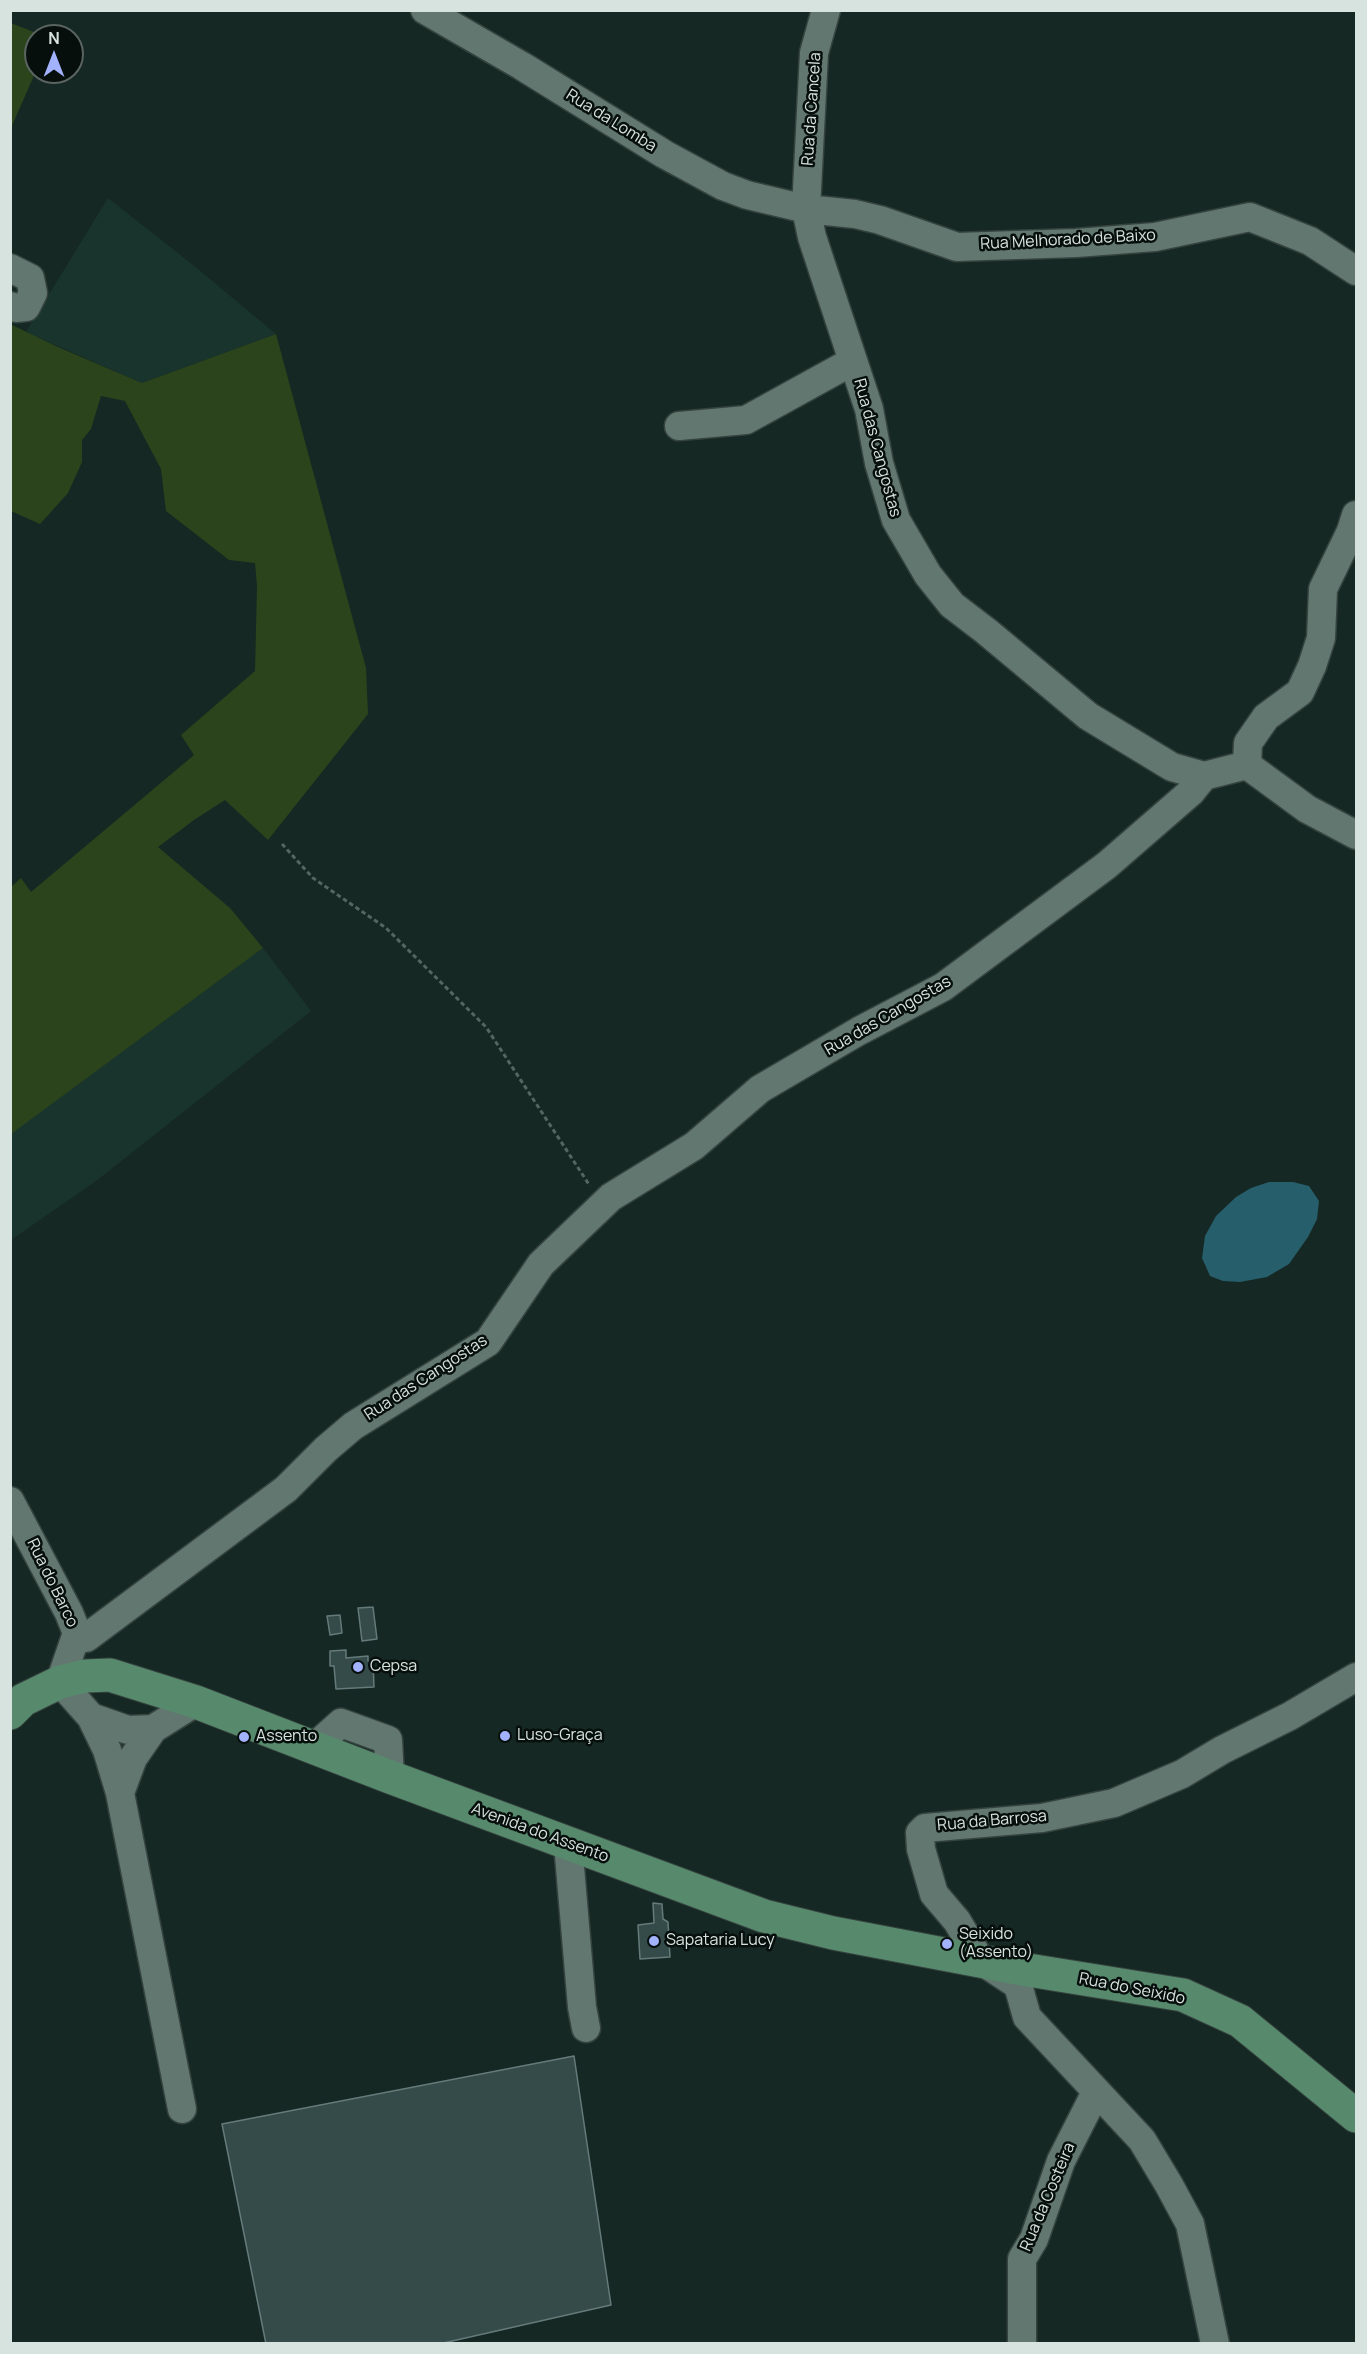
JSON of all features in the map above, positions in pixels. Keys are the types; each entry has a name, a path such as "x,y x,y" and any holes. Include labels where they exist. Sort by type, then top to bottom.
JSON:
{"main road":[{"path":"10,1713 23,1700 60,1682 85,1676 110,1675"},
{"name":"Avenida do Assento","path":"110,1675 196,1702 764,1916 832,1933 980,1960"},
{"name":"Rua do Seixido","path":"980,1960 1183,1995 1240,2021 1356,2116"}],"street":[{"name":"Rua da Lomba","path":"425,10 522,66 664,154 723,186 747,195 806,209"},
{"name":"Rua da Cancela","path":"806,209 814,53 826,10"},
{"name":"Rua Melhorado de Baixo","path":"806,209 872,218 957,247 1076,243 1155,237 1250,217 1310,241 1356,271"},
{"name":"Rua das Cangostas","path":"81,1636 286,1489 353,1426 488,1342 541,1264 610,1197 694,1146 760,1089 859,1031 943,987 1107,865 1191,792 1204,776 1172,766 1088,716 952,605 928,575 896,520 879,463 869,409 812,237 806,209"},
{"path":"10,268 30,278 33,293 26,307 10,306"},
{"path":"679,426 746,420 853,361"},
{"path":"1246,765 1248,743 1266,717 1300,692 1312,666 1321,638 1323,589 1352,531 1356,515"},
{"path":"1204,776 1246,765"},
{"path":"1246,765 1307,809 1356,835"},
{"name":"Rua do Barco","path":"10,1501 81,1636 110,1675"},
{"name":"Rua do Barco","path":"60,1682 81,1636"},
{"name":"Rua da Barrosa","path":"1215,2343 1190,2224 1142,2140 1027,2017 1018,1985 980,1960 957,1921 934,1894 921,1849 920,1833 925,1827 1042,1818 1114,1803 1182,1774 1222,1750 1290,1716 1356,1677"},
{"path":"60,1682 91,1717 107,1750 120,1793 182,2109"},
{"path":"120,1793 133,1758 153,1729 196,1702"},
{"path":"91,1717 128,1730 153,1729"},
{"path":"568,1844 586,2028"},
{"name":"Rua da Costeira","path":"1022,2343 1022,2259 1034,2239 1061,2161 1096,2092"}],"path":[{"path":"282,844 313,878 386,928 486,1027 602,1205"}],"shaded area":[{"path":"108,198 276,334 142,383 26,332"},
{"path":"263,948 311,1011 96,1181 11,1240 10,1134"}],"green space":[{"path":"11,23 24,28 24,84 30,84 11,128"},
{"path":"10,324 142,383 276,334 366,668 368,714 268,840 225,800 158,847 230,908 263,948 11,1134 11,887 21,878 31,892 194,755 181,735 255,671 257,586 255,563 229,560 166,511 161,469 125,401 101,396 91,429 82,440 82,462 68,493 40,524 11,511"}],"water":[{"path":"1269,1182 1293,1182 1309,1186 1319,1201 1317,1219 1308,1237 1289,1264 1267,1277 1240,1282 1223,1281 1210,1276 1202,1258 1205,1236 1216,1216 1236,1197 1251,1188"}],"building":[{"path":"373,1607 377,1639 362,1641 358,1608"},
{"path":"340,1615 342,1633 330,1635 327,1616"},
{"path":"346,1650 346,1658 368,1656 368,1661 373,1661 374,1687 336,1689 334,1666 330,1666 330,1651"},
{"name":"Sapataria Lucy","path":"653,1903 662,1904 663,1919 668,1922 670,1957 640,1959 638,1925 654,1923"},
{"path":"574,2056 611,2305 439,2344 266,2344 222,2124"}],"place":[{"name":"Cepsa","path":"358,1667"},
{"name":"Luso-Graça","path":"505,1736"},
{"name":"Assento","path":"244,1737"},
{"name":"Sapataria Lucy","path":"654,1941"},
{"name":"Seixido (Assento)","path":"947,1944"}]}
